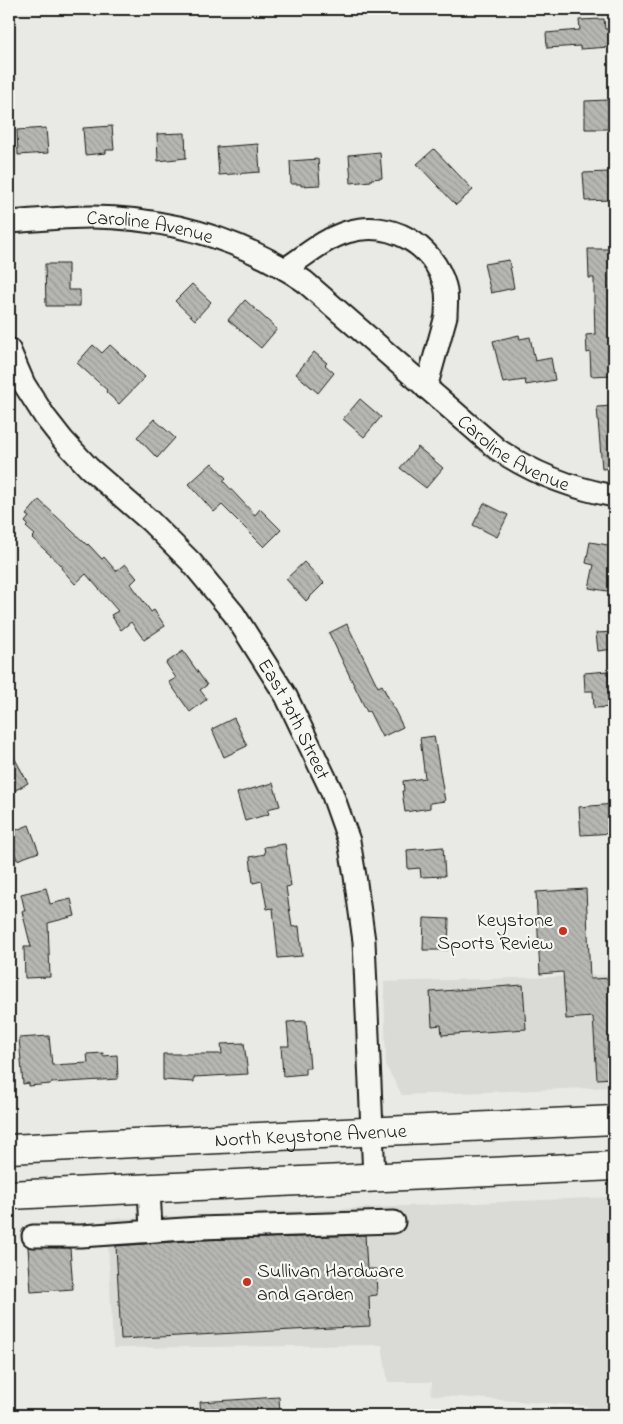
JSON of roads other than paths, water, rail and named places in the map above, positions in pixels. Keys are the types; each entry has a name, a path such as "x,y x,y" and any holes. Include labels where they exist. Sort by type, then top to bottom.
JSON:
{"main road":[{"name":"North Keystone Avenue","path":"9,1149 614,1120"},
{"path":"9,1195 614,1166"}],"street":[{"name":"Caroline Avenue","path":"9,222 91,217 120,218 168,224 213,236 240,246 304,281 471,428 498,449 522,465 565,484 614,496"},
{"path":"285,269 332,237 364,228 393,231 422,248 436,266 445,288 448,307 426,388"},
{"name":"East 70th Street","path":"9,349 24,384 39,410 62,440 89,468 150,521 192,562 234,614 286,696 331,790 349,841 361,913 366,968 374,1178"},
{"path":"149,1188 151,1231"},
{"path":"34,1236 81,1236 151,1231 394,1222"}],"place":[{"name":"Keystone Sports Review","path":"563,931"},
{"name":"Sullivan Hardware and Garden","path":"247,1282"}]}
